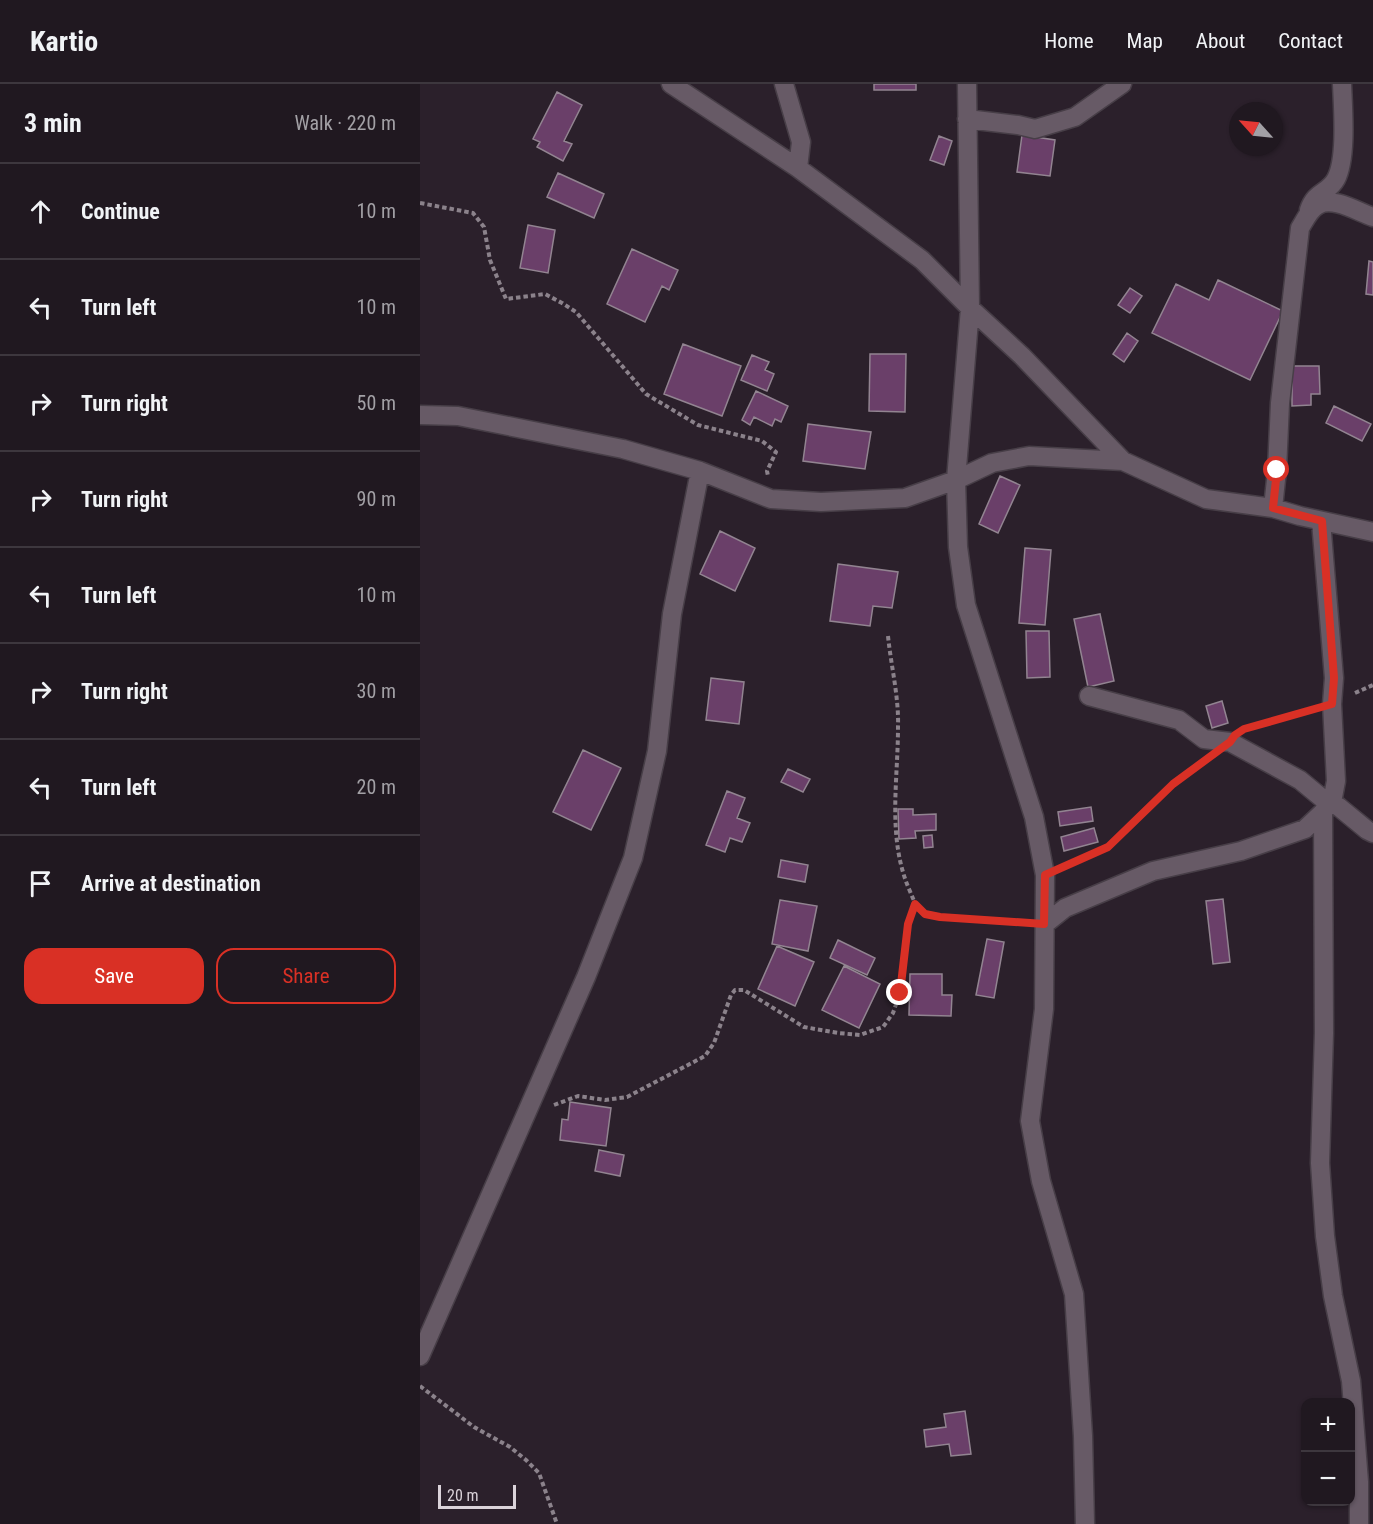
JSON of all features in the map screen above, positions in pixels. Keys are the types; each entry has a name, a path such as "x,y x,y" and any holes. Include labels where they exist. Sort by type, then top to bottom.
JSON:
{"street":[{"path":"671,84 798,168 922,260 1022,356 1123,461 1206,499 1273,508 1373,532"},
{"path":"784,84 801,142 798,168"},
{"path":"967,84 970,308 956,480 957,547 966,605 1034,817 1045,875 1044,1009 1030,1121 1041,1181 1074,1294 1083,1436 1085,1524"},
{"path":"967,119 1035,129 1075,117 1122,84"},
{"path":"1308,215 1313,200 1334,182 1342,160 1342,84"},
{"path":"1273,508 1280,403 1300,228 1318,204 1334,202 1373,217"},
{"path":"420,415 458,416 623,449 700,471 771,499 821,502 905,498 956,480 993,463 1029,456 1123,461"},
{"path":"420,1356 586,977 633,858 657,751 672,614 700,471"},
{"path":"1044,924 1065,908 1153,871 1241,851 1305,829 1333,797 1336,781 1332,704 1334,678 1322,521"},
{"path":"1089,696 1179,720 1203,739 1230,742 1300,780 1326,807 1324,1033 1320,1163 1325,1236 1333,1296 1351,1381 1359,1482 1359,1524"},
{"path":"1326,807 1339,807 1373,833"}],"path":[{"path":"420,203 472,213 484,227 490,260 506,299 545,294 576,312 646,394 698,425 762,441 776,452 767,471 771,499"},
{"path":"888,636 898,725 895,784 896,843 904,877 915,904 925,914 940,917 1044,924"},
{"path":"1045,875 1108,847 1173,784 1244,729 1332,704 1373,685"},
{"path":"551,1106 578,1096 605,1100 627,1097 705,1056 714,1043 731,995 735,990 744,990 804,1027 860,1035 883,1027 893,1013 900,993 908,924 915,904"},
{"path":"420,1386 474,1427 510,1447 539,1473 557,1524"}],"building":[{"path":"874,84 916,84 916,90 874,90"},
{"path":"557,92 582,105 564,141 572,144 563,161 537,147 540,142 533,139"},
{"path":"1022,135 1055,140 1050,176 1017,172"},
{"path":"939,136 952,141 944,165 930,160"},
{"path":"558,173 604,194 594,218 547,197"},
{"path":"528,225 555,230 548,273 520,268"},
{"path":"632,249 678,270 669,290 662,286 645,322 607,304"},
{"path":"1369,261 1373,262 1373,295 1366,294"},
{"path":"1218,280 1283,311 1250,380 1152,333 1176,284 1209,300"},
{"path":"1130,288 1142,296 1130,313 1118,305"},
{"path":"1127,333 1138,341 1124,362 1113,354"},
{"path":"683,344 741,366 722,416 664,394"},
{"path":"870,354 906,354 905,412 869,411"},
{"path":"752,355 769,362 765,370 774,374 767,391 741,380"},
{"path":"1292,366 1319,366 1320,394 1311,394 1311,405 1292,406"},
{"path":"756,391 788,406 781,422 775,419 772,426 754,417 750,425 742,420"},
{"path":"1334,406 1371,424 1362,441 1326,423"},
{"path":"808,424 871,432 865,469 803,461"},
{"path":"1000,476 1020,485 998,533 979,524"},
{"path":"720,531 755,548 735,591 700,574"},
{"path":"1025,548 1051,550 1045,625 1019,623"},
{"path":"838,564 898,572 892,608 873,606 870,626 830,621"},
{"path":"1100,614 1114,681 1088,687 1074,619"},
{"path":"1026,631 1049,631 1050,677 1027,678"},
{"path":"711,678 744,682 739,724 706,720"},
{"path":"1222,701 1228,723 1212,728 1206,706"},
{"path":"583,750 621,768 591,830 553,812"},
{"path":"788,769 810,779 803,792 781,782"},
{"path":"727,791 745,798 737,818 750,823 742,842 730,838 725,852 706,845"},
{"path":"1091,807 1093,821 1060,826 1058,812"},
{"path":"898,809 913,809 913,815 936,814 936,830 915,831 916,838 899,839"},
{"path":"1094,828 1098,842 1064,851 1061,837"},
{"path":"932,835 933,847 924,848 923,836"},
{"path":"781,860 808,865 805,882 778,877"},
{"path":"1223,899 1230,962 1213,964 1206,901"},
{"path":"780,900 817,906 808,951 772,944"},
{"path":"987,939 1004,942 994,998 976,995"},
{"path":"838,940 875,958 867,975 830,958"},
{"path":"777,946 814,962 795,1006 758,989"},
{"path":"844,966 880,984 859,1028 822,1010"},
{"path":"910,974 942,974 942,995 952,995 951,1016 909,1015"},
{"path":"570,1102 611,1108 606,1146 560,1140 562,1119 568,1120"},
{"path":"599,1150 624,1155 620,1176 595,1171"},
{"path":"965,1411 971,1454 951,1456 949,1444 926,1447 924,1430 946,1427 944,1414"}],"route":[{"path":"900,993 908,924 915,904 925,914 940,917 1044,924 1045,875 1108,847 1173,784 1200,766 1244,729 1332,704 1334,678 1322,521 1273,508 1277,470"}]}
